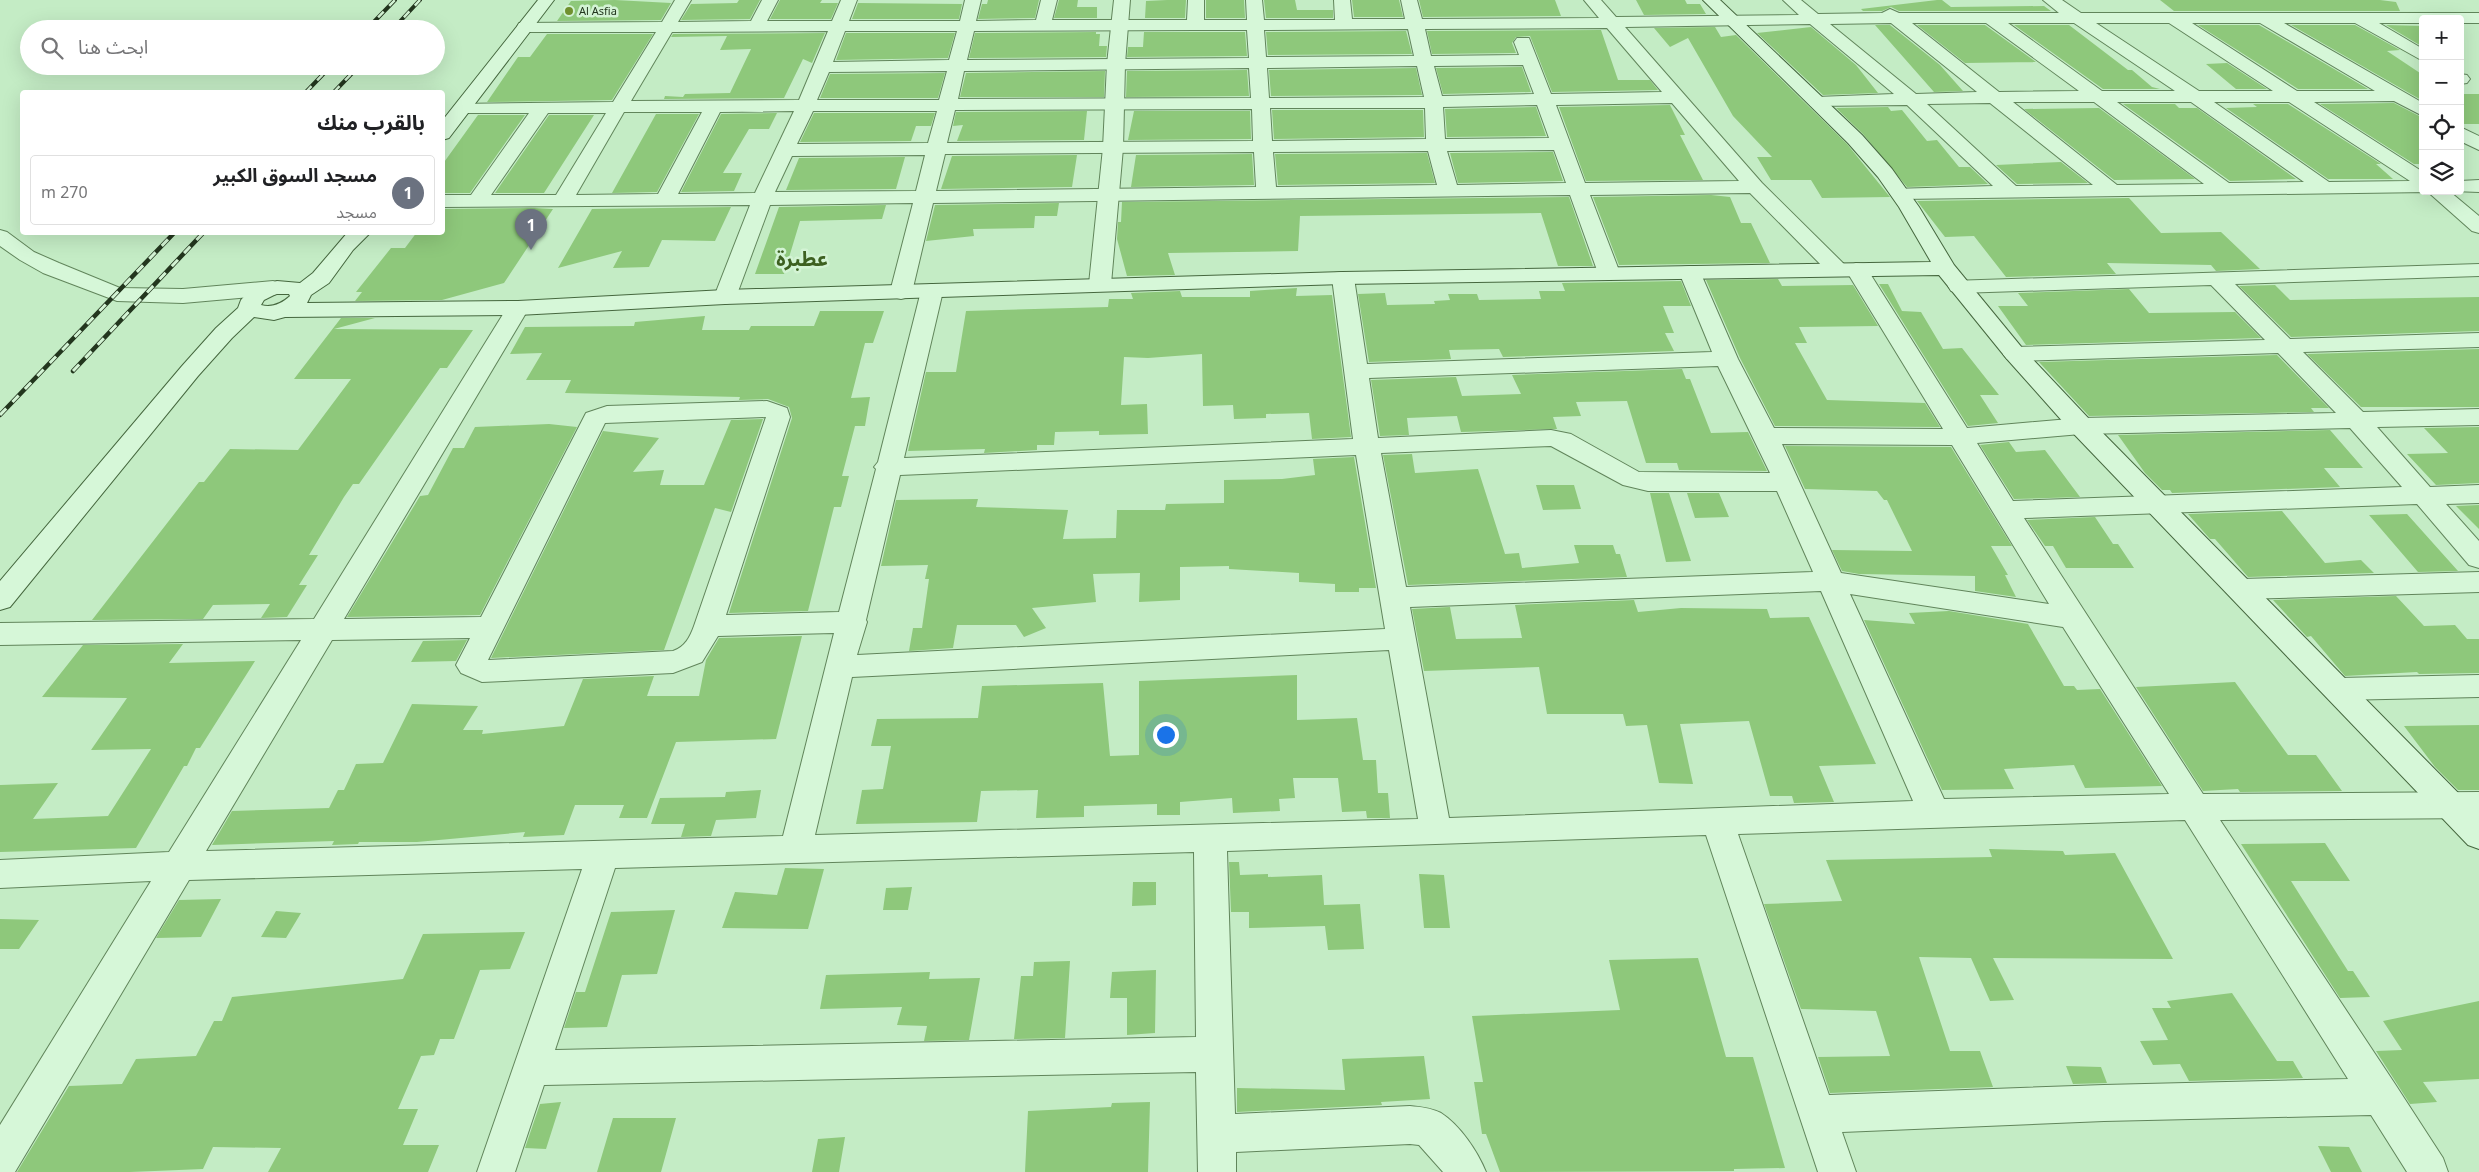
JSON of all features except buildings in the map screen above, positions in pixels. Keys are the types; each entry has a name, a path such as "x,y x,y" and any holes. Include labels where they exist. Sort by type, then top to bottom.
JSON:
{"street":[{"path":"445,130 546,0"},
{"path":"562,202 683,0"},
{"path":"756,27 770,0"},
{"path":"725,297 762,198 806,106 849,0"},
{"path":"901,292 938,150 946,106 973,0"},
{"path":"1044,26 1049,0"},
{"path":"1100,284 1113,148 1116,64 1122,0"},
{"path":"1195,26 1196,0"},
{"path":"1254,0 1265,146 1266,192"},
{"path":"1342,0 1344,25"},
{"path":"1409,0 1434,102 1436,146 1449,191"},
{"path":"1592,0 1755,187 1847,269 1959,437 2072,618 2429,1172"},
{"path":"1711,0 1866,151 1900,193 1952,277 2015,354 2081,426 2339,689 2465,805 2479,835"},
{"path":"1791,0 1911,100 2012,192"},
{"path":"1873,0 2112,190"},
{"path":"1966,0 2224,189"},
{"path":"2051,0 2196,98 2323,188"},
{"path":"2144,0 2419,178"},
{"path":"2234,0 2419,110"},
{"path":"525,27 1415,25 1734,22 1895,18 2472,18 2479,28"},
{"path":"2359,18 2419,54"},
{"path":"1517,24 1560,144 1580,188 1610,273"},
{"path":"822,67 956,64 1530,60"},
{"path":"463,108 1546,101 1675,96"},
{"path":"1817,102 1993,97 2097,96 2196,98 2396,96"},
{"path":"665,200 714,106"},
{"path":"477,201 543,107"},
{"path":"2464,135 2479,144"},
{"path":"785,150 1560,144"},
{"path":"2464,187 2479,186"},
{"path":"445,201 562,202 1108,193 1755,187"},
{"path":"1900,193 2419,187"},
{"path":"2442,195 2479,227"},
{"path":"0,236 35,260 105,291 144,296 183,296 293,287 290,303"},
{"path":"0,600 215,343 249,308 253,298 275,288 353,239"},
{"path":"215,343 290,303 321,278 353,239"},
{"path":"183,296 249,308 259,314 290,303 369,308 518,308 725,297 1343,278 1847,269 1952,277 2218,278 2479,270"},
{"path":"1690,272 1726,359 1766,436 1934,813"},
{"path":"1343,278 1368,447 1400,639 1436,832"},
{"path":"2218,278 2356,419 2422,496 2479,558"},
{"path":"795,851 839,667 853,622 887,467 932,290"},
{"path":"0,1160 324,630 518,308"},
{"path":"2015,354 2285,348 2479,340"},
{"path":"1358,370 1726,359"},
{"path":"774,410 778,413 778,417 708,626 700,647 692,657 683,661 482,671 470,665 595,418 607,414 774,410"},
{"path":"1766,436 1959,437 2081,426 2479,417"},
{"path":"887,467 1551,438 1562,440 1632,479 1648,482 1785,482"},
{"path":"2005,510 2157,503 2479,494"},
{"path":"1394,598 1830,581 2072,618"},
{"path":"2242,589 2479,582"},
{"path":"708,626 853,622"},
{"path":"0,634 488,627"},
{"path":"839,667 1400,639"},
{"path":"2339,689 2479,686"},
{"path":"0,874 178,866 795,851 1436,832 1934,813 2193,807 2465,805"},
{"path":"1717,822 1837,1172"},
{"path":"1210,838 1217,1172"},
{"path":"496,1172 603,855"},
{"path":"532,1068 1214,1054"},
{"path":"1818,1114 2104,1103 2382,1097"},
{"path":"1216,1134 1419,1126 1428,1128 1445,1143 1467,1172"}],"railway":[{"path":"376,20 395,0"},
{"path":"401,20 420,0"},
{"path":"308,90 322,75"},
{"path":"336,90 350,75"},
{"path":"0,415 172,235"},
{"path":"73,371 201,235"}],"place":[{"name":"Al Asfia","path":"569,11"},
{"name":"مسجد السوق الكبير","path":"531,250"}],"district":[{"name":"عطبرة","path":"802,259"}]}
